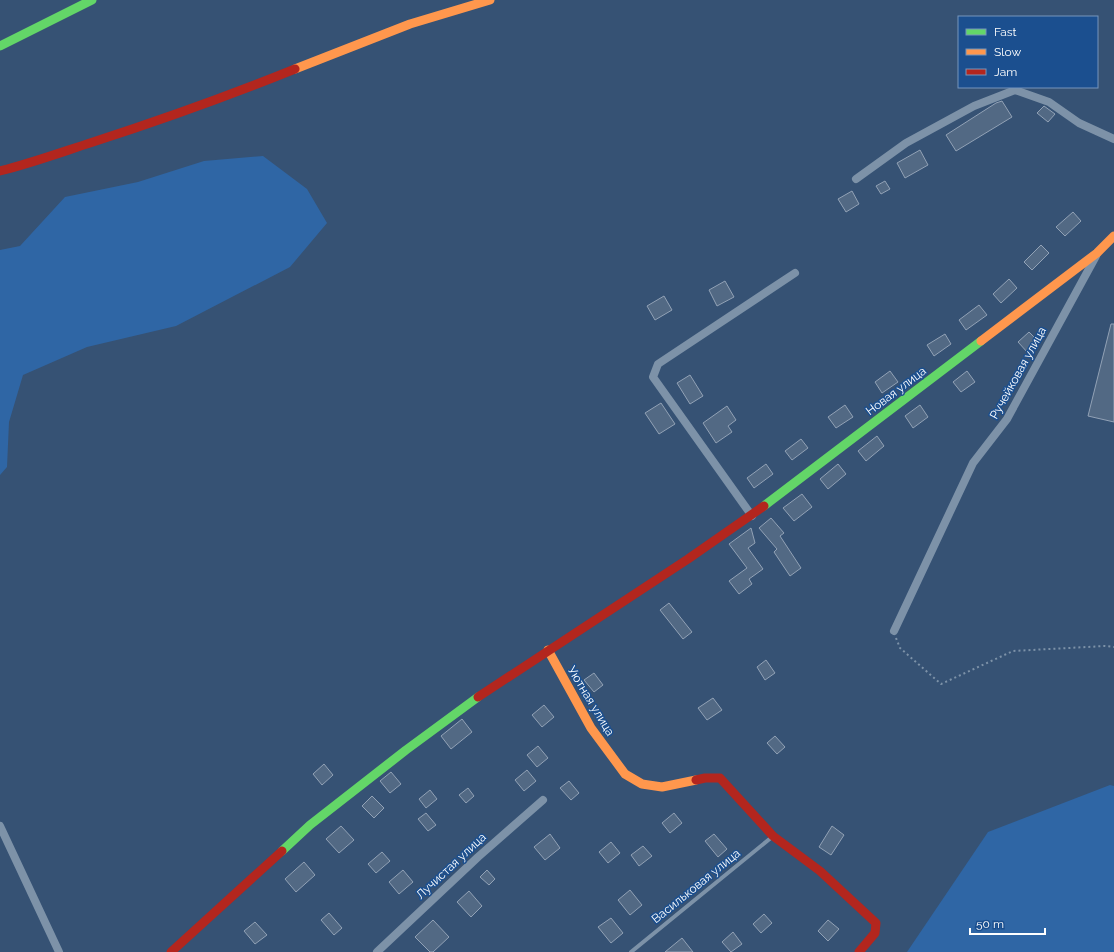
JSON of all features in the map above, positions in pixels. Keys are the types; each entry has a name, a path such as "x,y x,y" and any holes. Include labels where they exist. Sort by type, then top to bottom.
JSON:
{"street":[{"path":"0,46 92,0"},
{"path":"0,170 21,166 128,131 245,89 410,24 490,0"},
{"path":"856,179 906,143 974,106 1015,90 1049,102 1079,123 1114,139"},
{"name":"Новая улица","path":"171,952 310,825 460,710 548,650 688,560 752,516 1097,253 1114,236"},
{"name":"Ручейковая улица","path":"894,631 973,463 1007,419 1097,253"},
{"path":"752,516 653,377 658,364 795,273"},
{"name":"Уютная улица","path":"548,650 591,728 625,774 642,784 662,787 705,778 720,778 773,836"},
{"name":"Лучистая улица","path":"377,952 478,857 543,800"},
{"path":"0,826 59,952"},
{"path":"773,836 820,871 876,923 875,933 859,952"}],"lane":[{"name":"Васильковая улица","path":"631,952 773,836"}],"path":[{"path":"894,631 900,648 941,684 1013,651 1105,646 1114,647"}],"shaded area":[{"path":"263,156 307,189 327,223 290,267 176,326 87,347 23,375 9,422 7,467 0,475 0,250 20,246 65,197 138,182 204,161"},
{"path":"1110,785 1114,786 1114,952 907,952 988,832"}],"building":[{"path":"1002,101 1012,117 956,151 946,135 996,103"},
{"path":"1044,106 1055,114 1048,122 1037,113"},
{"path":"920,150 928,165 905,178 897,163"},
{"path":"885,181 890,189 881,194 876,186"},
{"path":"852,191 859,204 846,212 838,199"},
{"path":"1073,212 1081,221 1065,236 1056,227"},
{"path":"1041,245 1049,253 1032,270 1024,262"},
{"path":"1009,279 1017,288 1001,303 993,294"},
{"path":"725,281 734,297 717,306 709,290"},
{"path":"664,296 672,310 655,320 647,306"},
{"path":"979,305 987,315 966,330 959,320"},
{"path":"1111,324 1114,324 1114,422 1088,416"},
{"path":"1029,332 1039,342 1028,353 1018,342"},
{"path":"945,334 951,344 934,356 927,345"},
{"path":"890,371 898,382 882,393 875,382"},
{"path":"967,371 975,382 961,392 953,382"},
{"path":"690,375 703,396 690,404 677,383"},
{"path":"661,403 675,424 659,434 645,413"},
{"path":"845,405 853,417 836,428 828,417"},
{"path":"920,405 928,417 913,428 905,416"},
{"path":"727,406 736,420 728,426 732,432 716,443 703,423"},
{"path":"877,436 884,446 866,461 858,451"},
{"path":"801,439 808,448 792,460 785,451"},
{"path":"766,464 773,474 754,488 747,478"},
{"path":"838,464 846,474 828,489 820,479"},
{"path":"802,494 812,507 794,521 783,508"},
{"path":"771,518 784,533 780,536 801,568 790,576 774,552 777,549 759,528"},
{"path":"751,528 755,543 748,548 763,569 749,579 752,584 739,594 729,581 747,568 729,544"},
{"path":"669,603 692,632 683,639 660,610"},
{"path":"766,660 775,673 765,680 757,667"},
{"path":"594,673 603,685 594,692 584,680"},
{"path":"713,698 722,710 707,720 698,708"},
{"path":"544,705 554,717 542,727 532,715"},
{"path":"462,719 472,732 451,749 441,736"},
{"path":"775,736 785,747 777,754 767,743"},
{"path":"538,746 548,758 537,767 527,755"},
{"path":"324,764 333,775 322,785 313,774"},
{"path":"527,770 536,781 524,791 515,780"},
{"path":"391,772 401,784 390,793 380,781"},
{"path":"569,781 579,793 571,800 560,788"},
{"path":"468,788 474,796 466,803 459,795"},
{"path":"430,790 437,799 426,808 419,799"},
{"path":"372,796 384,808 374,818 362,806"},
{"path":"426,813 436,825 428,831 418,819"},
{"path":"674,813 682,823 670,833 662,823"},
{"path":"341,826 354,840 339,853 326,839"},
{"path":"832,826 844,835 831,855 819,847"},
{"path":"550,834 560,848 545,860 534,847"},
{"path":"714,834 727,849 718,857 705,841"},
{"path":"611,842 620,853 608,863 599,852"},
{"path":"643,846 652,856 639,866 631,855"},
{"path":"382,852 390,861 376,873 368,864"},
{"path":"304,862 315,875 296,892 285,879"},
{"path":"403,870 413,882 399,894 389,882"},
{"path":"487,870 495,879 489,885 480,877"},
{"path":"630,890 642,905 630,915 618,900"},
{"path":"469,891 482,906 471,917 457,902"},
{"path":"329,913 342,928 334,935 321,920"},
{"path":"764,914 772,923 761,933 753,924"},
{"path":"611,918 623,933 611,943 598,927"},
{"path":"433,920 449,937 433,952 430,952 415,937"},
{"path":"828,920 839,929 828,941 818,931"},
{"path":"255,922 267,935 255,944 244,931"},
{"path":"733,932 742,944 731,952 722,942"},
{"path":"682,938 693,952 665,952"}],"traffic: fast":[{"path":"0,46 92,0"},
{"path":"764,506 981,341"},
{"path":"282,851 310,825 406,750 478,697"}],"traffic: slow":[{"path":"295,69 410,24 490,0"},
{"path":"981,341 1097,253 1114,236"},
{"path":"548,650 591,728 625,774 642,784 662,787 696,780"}],"traffic: jam":[{"path":"0,171 144,125 295,69"},
{"path":"478,697 688,559 764,506"},
{"path":"696,780 705,778 720,778 773,836 820,871 876,923 875,933 859,952"},
{"path":"171,952 282,851"}]}
